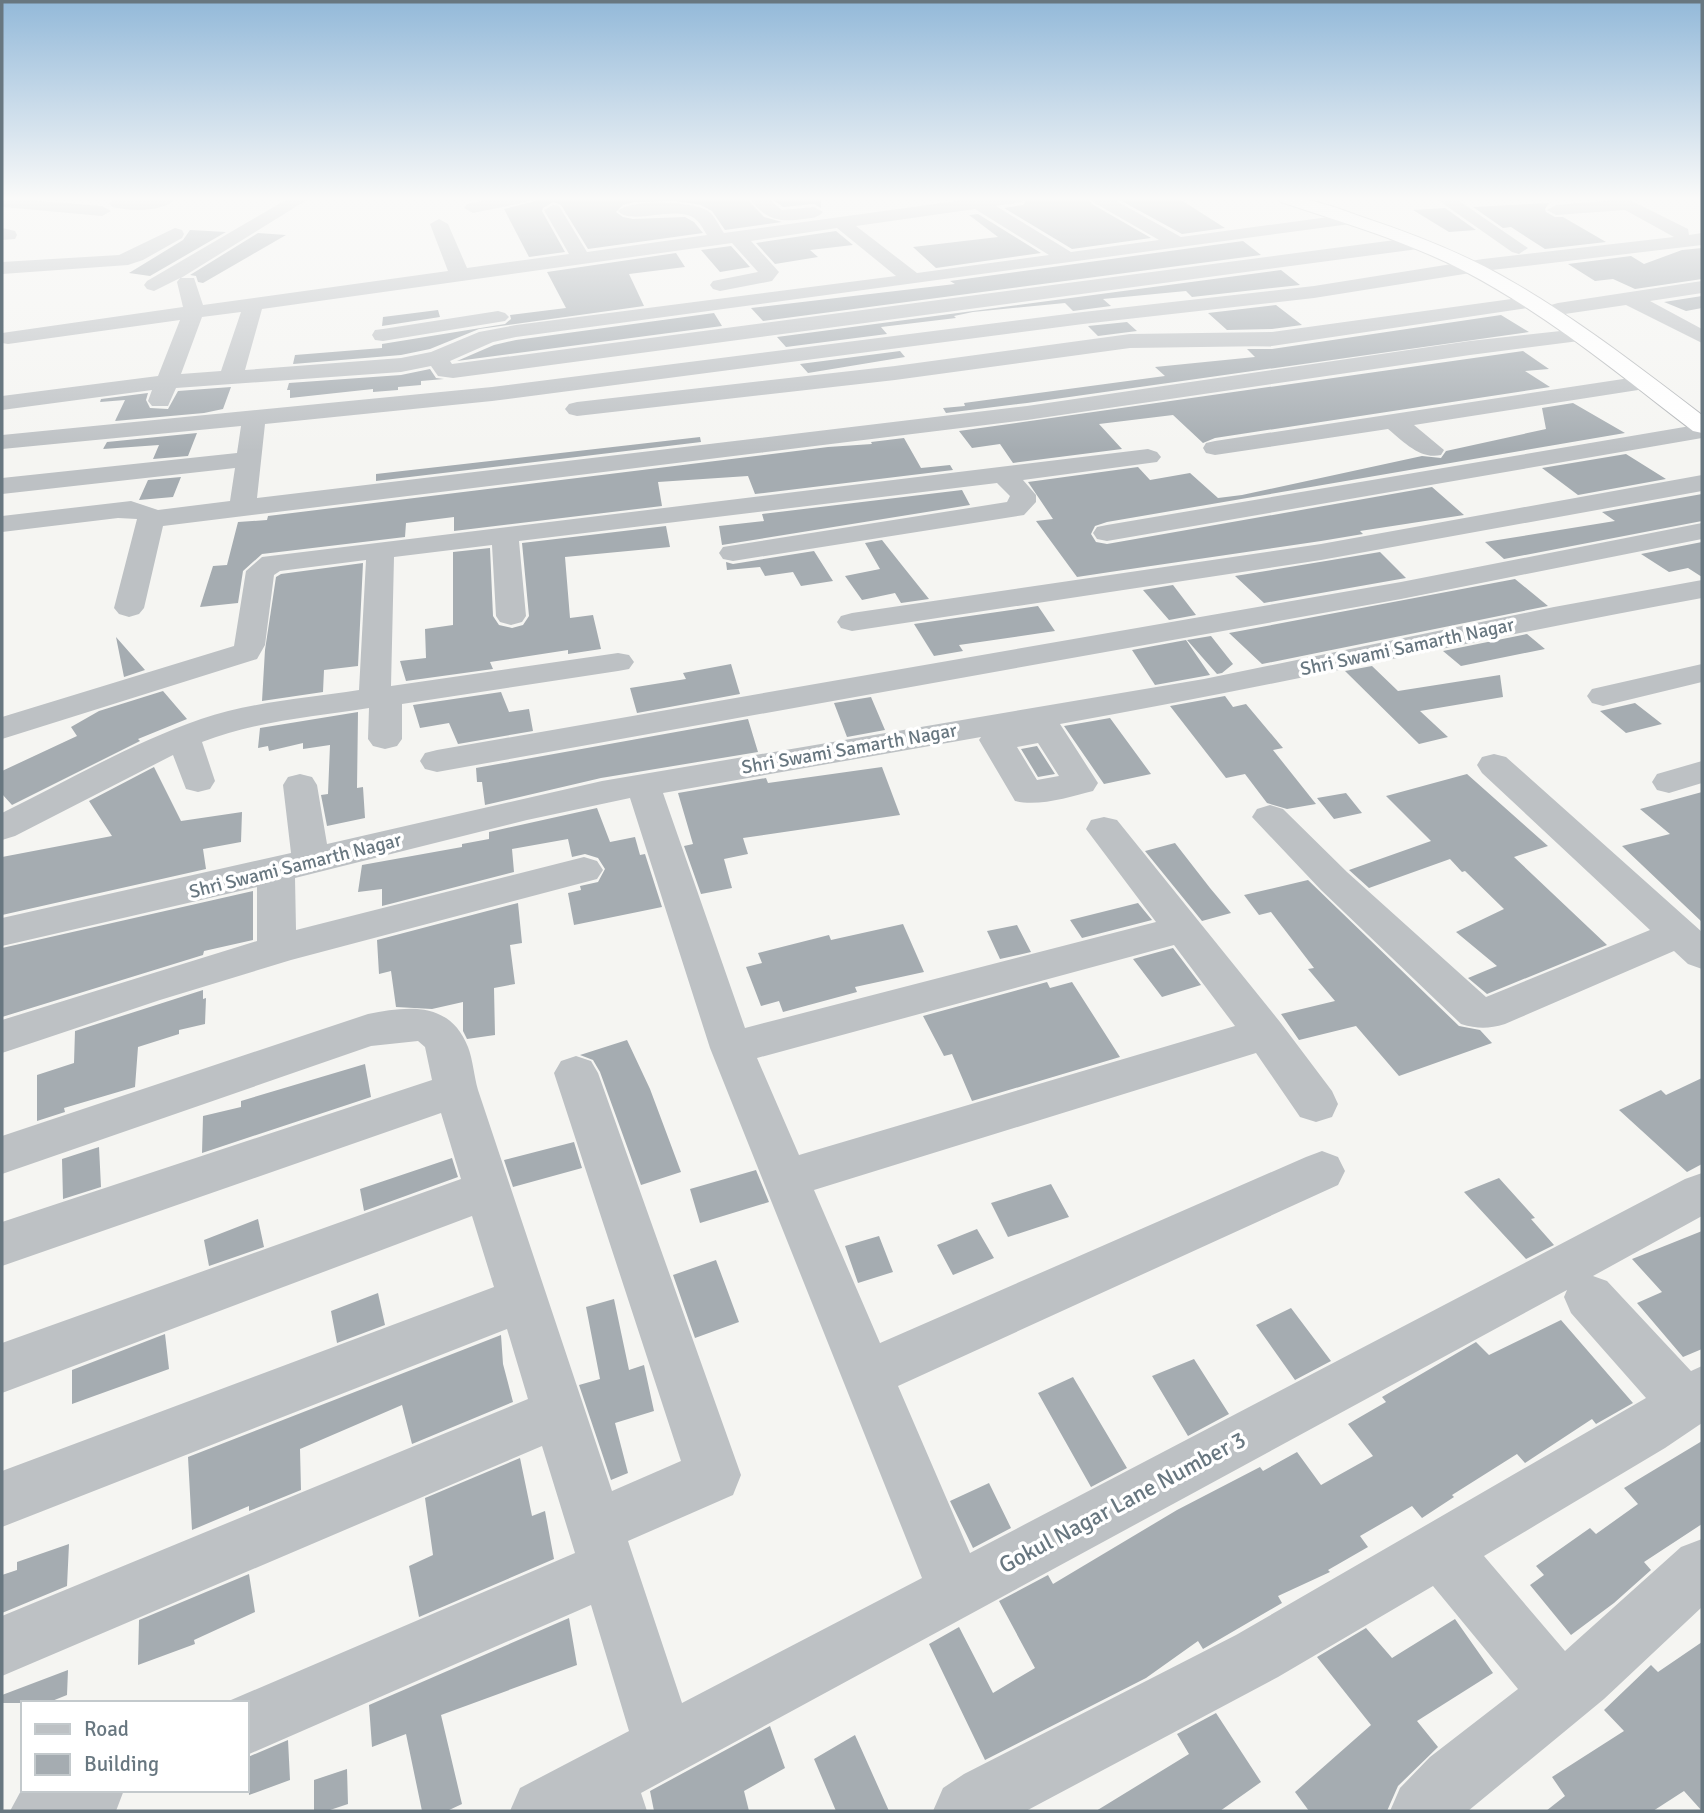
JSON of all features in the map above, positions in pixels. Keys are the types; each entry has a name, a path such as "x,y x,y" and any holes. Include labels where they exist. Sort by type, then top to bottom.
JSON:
{"highway":[{"path":"1504,283 1702,426"},
{"path":"1509,283 1558,309 1702,415"}],"street":[{"path":"154,285 158,283"},
{"path":"102,475 125,434 147,428 169,382 194,310 187,283"},
{"path":"8,338 398,283"},
{"path":"383,335 727,283"},
{"path":"2,403 60,393 169,382 359,369 437,358 486,337 516,331 885,283"},
{"path":"437,358 446,370 453,371 1119,283"},
{"path":"2,442 492,394 1373,283"},
{"path":"388,284 405,330"},
{"path":"1558,309 1702,287"},
{"path":"1629,298 1702,337"},
{"path":"231,377 254,302"},
{"path":"559,411 895,373 1130,341 1272,339 1534,302"},
{"path":"61,354 64,329"},
{"path":"151,519 1096,404 1470,348 1579,335"},
{"path":"1215,448 1643,383"},
{"path":"2,729 35,716 237,657 246,652 250,645 263,566 380,549 1147,457 1096,404"},
{"path":"242,508 254,418"},
{"path":"1391,420 1432,450"},
{"path":"1107,533 1702,432"},
{"path":"2,486 248,459"},
{"path":"733,553 1016,509 1023,502 1023,495 1003,475"},
{"path":"852,622 1316,553 1702,483"},
{"path":"1264,506 1316,553"},
{"path":"2,524 131,509 147,513 151,519 129,608"},
{"path":"437,761 715,709 1447,583 1702,531"},
{"path":"505,535 511,616"},
{"path":"380,549 380,697 385,739"},
{"name":"Shri Swami Samarth Nagar","path":"2,932 293,866 507,812 643,785 1043,724 1501,626 1702,589"},
{"path":"2,828 64,794 214,726 272,713 618,662"},
{"path":"1603,696 1702,673"},
{"path":"184,738 198,781"},
{"path":"1270,817 1334,881 1476,1013 1490,1013 1690,944 1494,765"},
{"path":"1669,782 1702,772"},
{"path":"277,948 293,866 300,785"},
{"path":"643,785 731,1048 957,1591"},
{"path":"1104,829 1265,1034 1316,1104"},
{"path":"2,1037 277,948 584,870"},
{"path":"731,1048 1182,929"},
{"path":"2,1155 327,1042 399,1024 426,1026 443,1039 456,1090 665,1746"},
{"path":"785,1179 1265,1034"},
{"path":"248,1724 602,1547 713,1475 576,1073"},
{"path":"2,1244 456,1090"},
{"path":"867,1374 1322,1171"},
{"path":"2,1368 488,1190"},
{"name":"Gokul Nagar Lane Number 3","path":"542,1811 609,1795 665,1746 1702,1193"},
{"path":"965,1811 1257,1656 1646,1429 1693,1398 1589,1297"},
{"path":"2,1499 523,1299"},
{"path":"2,1646 559,1412"},
{"path":"1440,1549 1562,1693"},
{"path":"1423,1811 1454,1780 1562,1693 1702,1568"},
{"path":"43,1811 87,1792"}],"building":[{"path":"553,283 633,283 644,306 479,329 430,349 401,355 293,364 295,355 382,348 382,344 505,324 511,319 510,315 566,308"},
{"path":"953,283 1053,283 763,321 751,308 955,284"},
{"path":"1186,283 1297,283 1300,285 1192,297 1186,291 1103,299 1111,306 1073,311 1065,303 973,312 954,316 956,318 881,327 887,334 786,347 777,337"},
{"path":"1621,283 1678,283 1635,289"},
{"path":"1702,296 1702,308 1686,311 1664,302"},
{"path":"1276,305 1302,325 1227,330 1208,313"},
{"path":"438,310 440,317 382,326 383,317"},
{"path":"714,313 722,326 457,361 494,345 516,340"},
{"path":"1501,315 1529,332 1027,403 946,413 943,408 1165,376 1155,367 1255,357 1247,349 1272,349"},
{"path":"1127,322 1137,331 1098,336 1088,326"},
{"path":"900,351 905,357 808,373 800,364"},
{"path":"1523,351 1549,369 1525,371 1550,387 1215,438 1203,443 1173,415 1099,424 1122,449 1013,463 1000,444 972,448 959,431"},
{"path":"430,369 436,378 444,379 421,381 421,385 398,387 398,390 373,392 373,389 290,398 290,390 287,390 289,383 401,375"},
{"path":"231,387 223,409 204,413 115,421 125,400 100,402 101,399 148,393 146,400 150,408 168,409 178,391"},
{"path":"1573,403 1625,433 1107,522 1095,526 1091,534 1096,542 1107,544 1432,487 1464,515 1360,531 1363,534 1321,541 1077,577 1036,521 1053,519 1028,482 1138,467 1150,480 1190,473 1218,498 1242,495 1422,456 1441,458 1446,451 1546,429 1542,408"},
{"path":"197,433 188,456 153,459 159,445 103,449 107,442"},
{"path":"700,437 701,442 376,481 376,474"},
{"path":"904,438 921,468 950,465 953,470 755,494 748,476 658,482 662,506 454,531 454,517 406,523 405,537 262,554 243,571 238,603 200,607 213,566 227,565 238,522 267,520 268,516"},
{"path":"1626,454 1666,479 1578,495 1542,468"},
{"path":"181,477 173,497 139,500 148,480"},
{"path":"962,490 970,505 722,545 719,526 764,521 762,514"},
{"path":"1702,494 1702,521 1504,559 1485,542 1615,521 1602,512"},
{"path":"666,526 670,547 565,557 570,618 593,615 601,649 568,654 568,650 490,662 493,669 406,681 400,661 426,658 425,629 453,625 453,552 490,548 493,616 499,625 512,628 523,625 529,616 522,543"},
{"path":"882,540 929,599 901,603 895,593 862,600 845,576 880,569 865,543"},
{"path":"1702,542 1702,577 1688,568 1669,572 1641,554"},
{"path":"814,551 833,581 801,586 793,572 765,576 760,567 727,570 726,562 733,564"},
{"path":"1380,552 1406,578 1264,603 1235,576"},
{"path":"363,563 358,666 324,670 323,692 262,701 265,650 276,577 281,574"},
{"path":"1515,579 1548,606 1262,664 1229,633"},
{"path":"1173,585 1196,615 1169,620 1143,590"},
{"path":"1038,606 1055,631 959,645 963,651 934,656 914,624"},
{"path":"1527,634 1545,649 1461,666 1443,651"},
{"path":"1211,636 1233,664 1222,673 1217,674 1187,640"},
{"path":"116,637 145,670 124,677"},
{"path":"1186,640 1210,675 1155,685 1132,650"},
{"path":"731,664 740,694 637,713 630,688 686,679 683,673"},
{"path":"1372,666 1398,691 1500,675 1503,697 1420,711 1448,737 1419,744 1345,671"},
{"path":"163,691 187,719 138,739 140,741 12,805 2,794 2,771 77,736 71,727 99,711"},
{"path":"501,692 509,712 529,709 533,731 458,744 449,723 420,728 413,705"},
{"path":"1225,696 1233,707 1246,704 1283,748 1273,750 1316,804 1287,809 1267,803 1245,774 1226,778 1170,706"},
{"path":"871,697 885,730 847,737 834,703"},
{"path":"1635,703 1662,724 1626,733 1600,711"},
{"path":"358,712 357,788 363,787 365,818 327,826 321,795 328,794 330,745 303,749 303,743 269,751 268,746 258,748 260,728"},
{"path":"1110,718 1151,774 1104,784 1064,726"},
{"path":"748,719 758,752 601,778 485,805 482,782 477,782 476,768"},
{"path":"1037,746 1055,774 1038,777 1021,749"},
{"path":"154,767 181,821 242,812 241,842 203,849 206,869 2,915 2,857 112,836 89,801"},
{"path":"882,767 900,815 743,838 748,854 724,859 732,888 701,894 684,846 693,844 678,793 766,778 768,783"},
{"path":"1467,774 1548,846 1514,857 1607,945 1487,994 1468,978 1497,966 1456,932 1504,909 1465,871 1462,872 1450,859 1369,888 1349,870 1431,841 1386,796"},
{"path":"1702,792 1702,922 1622,846 1670,834 1640,809"},
{"path":"1346,793 1362,813 1334,819 1317,798"},
{"path":"597,808 610,842 635,837 640,855 645,854 662,907 574,925 568,893 581,890 580,886 598,882 605,869 598,858 585,854 572,857 568,839 512,849 514,872 382,906 382,889 358,892 362,865 462,847 462,844 489,839 489,832"},
{"path":"1175,843 1231,913 1202,921 1145,851"},
{"path":"1308,880 1459,1026 1480,1030 1492,1043 1399,1076 1356,1026 1299,1040 1281,1014 1335,1001 1308,969 1314,968 1271,912 1259,915 1244,895"},
{"path":"253,891 253,940 204,951 203,955 2,1017 2,948"},
{"path":"518,903 522,943 510,945 515,984 494,988 495,1035 467,1039 463,1031 463,1002 432,1009 396,1007 391,971 379,974 377,940"},
{"path":"1138,903 1152,920 1082,938 1070,920"},
{"path":"903,924 924,972 855,987 857,992 783,1012 779,1001 761,1006 746,967 762,963 758,953 829,935 831,940"},
{"path":"1017,925 1031,952 1000,959 987,931"},
{"path":"1173,948 1201,985 1162,997 1133,959"},
{"path":"1047,982 1050,988 1072,982 1120,1057 972,1101 952,1054 944,1056 923,1016"},
{"path":"203,990 203,999 206,998 205,1024 179,1030 179,1034 138,1047 135,1087 64,1108 65,1112 37,1121 37,1075 74,1063 75,1031"},
{"path":"627,1040 650,1089 681,1172 641,1185 600,1072 593,1060 580,1055"},
{"path":"365,1064 371,1097 202,1153 203,1116 241,1107 241,1101"},
{"path":"1702,1078 1702,1164 1687,1172 1619,1110 1661,1090 1666,1095"},
{"path":"574,1142 582,1168 513,1187 504,1160"},
{"path":"99,1147 101,1187 63,1199 62,1159"},
{"path":"452,1158 458,1177 364,1211 360,1189"},
{"path":"756,1170 769,1202 700,1223 690,1189"},
{"path":"1499,1178 1535,1218 1531,1219 1554,1245 1526,1259 1464,1192"},
{"path":"1051,1184 1069,1217 1008,1237 991,1203"},
{"path":"258,1219 264,1247 209,1266 204,1240"},
{"path":"977,1229 994,1258 953,1275 937,1245"},
{"path":"1702,1231 1702,1349 1683,1357 1637,1303 1662,1292 1632,1259"},
{"path":"879,1236 893,1272 858,1283 845,1246"},
{"path":"716,1260 739,1322 695,1338 673,1275"},
{"path":"378,1293 385,1325 337,1343 331,1311"},
{"path":"614,1299 629,1370 644,1365 654,1411 615,1423 628,1473 611,1480 579,1385 600,1379 586,1307"},
{"path":"1291,1308 1331,1361 1295,1380 1256,1325"},
{"path":"1561,1320 1633,1403 1596,1424 1592,1419 1525,1463 1517,1454 1452,1495 1454,1497 1422,1518 1412,1506 1360,1536 1368,1547 1328,1570 1330,1572 1278,1596 1282,1603 1203,1649 1198,1641 1146,1678 985,1760 929,1644 959,1627 993,1693 1035,1668 999,1601 1048,1575 1053,1584 1177,1510 1260,1467 1263,1471 1297,1452 1321,1485 1373,1456 1348,1424 1386,1402 1382,1397 1476,1342 1489,1355"},
{"path":"165,1334 169,1369 72,1404 72,1370"},
{"path":"501,1335 503,1364 513,1402 412,1444 402,1405 300,1449 301,1490 249,1511 249,1506 192,1530 188,1457"},
{"path":"1194,1359 1229,1414 1188,1436 1152,1376"},
{"path":"1073,1377 1127,1468 1091,1487 1038,1393"},
{"path":"1702,1441 1702,1524 1644,1562 1651,1570 1614,1603 1571,1635 1530,1585 1544,1575 1536,1566 1590,1528 1596,1534 1638,1504 1624,1488"},
{"path":"520,1458 532,1516 545,1511 554,1559 419,1617 409,1566 433,1555 425,1498"},
{"path":"989,1483 1011,1528 973,1548 950,1501"},
{"path":"69,1544 67,1586 2,1613 2,1575 17,1570 17,1562"},
{"path":"249,1574 255,1612 194,1640 195,1644 138,1665 139,1620"},
{"path":"569,1618 577,1665 441,1715 462,1804 447,1811 422,1811 406,1734 372,1747 369,1705"},
{"path":"1455,1619 1493,1673 1417,1721 1438,1747 1398,1786 1387,1811 1309,1811 1295,1792 1371,1725 1317,1657 1366,1628 1392,1658"},
{"path":"1702,1642 1702,1811 1684,1791 1653,1811 1546,1811 1565,1796 1552,1777 1624,1731 1604,1710 1651,1665 1658,1672"},
{"path":"68,1670 67,1695 52,1701 2,1703 2,1695"},
{"path":"1216,1713 1261,1782 1220,1811 1096,1811 1189,1754 1177,1734"},
{"path":"770,1726 785,1768 744,1791 749,1811 654,1811 650,1791"},
{"path":"855,1735 889,1811 836,1811 814,1759"},
{"path":"288,1740 290,1780 249,1795 248,1757"},
{"path":"347,1769 348,1804 327,1811 314,1811 314,1780"}]}
